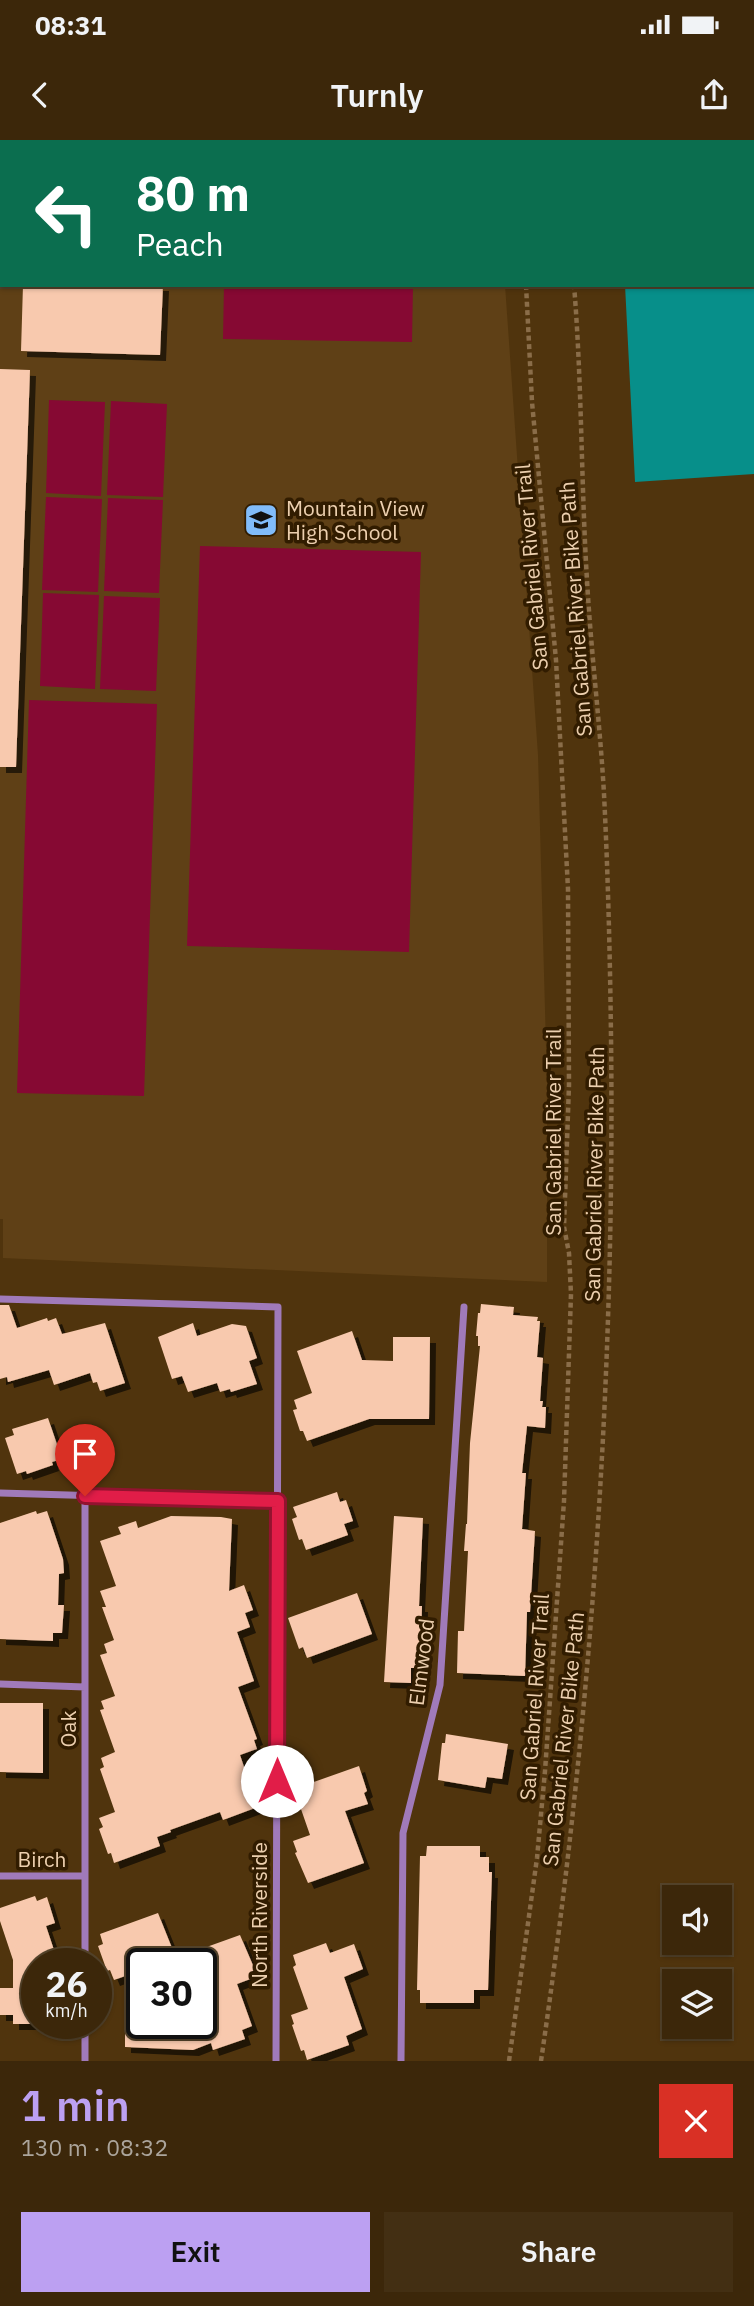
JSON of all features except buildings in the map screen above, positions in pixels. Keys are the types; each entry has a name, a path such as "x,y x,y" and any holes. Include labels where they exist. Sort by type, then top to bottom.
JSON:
{"street":[{"name":"North Riverside","path":"0,1299 278,1307 276,2061"},
{"name":"Elmwood","path":"401,2061 403,1833 440,1685 464,1307"},
{"path":"0,1493 278,1501"},
{"name":"Oak","path":"85,1496 85,1948"},
{"path":"0,1684 85,1687"},
{"name":"Birch","path":"0,1876 85,1876"},
{"path":"85,2039 85,2061"}],"path":[{"name":"San Gabriel River Trail","path":"509,2061 537,1858 545,1771 564,1501 571,1294 569,1253 564,1227 569,1086 568,889 556,660 532,402 526,287"},
{"name":"San Gabriel River Bike Path","path":"541,2061 578,1769 595,1569 607,1378 612,1159 604,794 586,578 574,287"}],"shaded area":[{"name":"Mountain View High School","path":"0,287 505,287 538,755 547,1083 547,1282 3,1258 3,1219 0,1219"},
{"path":"224,287 413,287 412,342 223,339"},
{"path":"49,400 105,402 101,496 46,493"},
{"path":"111,401 167,404 163,497 107,495"},
{"path":"46,497 102,499 98,592 42,590"},
{"path":"108,498 163,500 159,593 104,591"},
{"path":"200,546 421,552 409,952 187,946"},
{"path":"43,593 99,595 95,689 40,686"},
{"path":"104,596 160,598 156,691 100,689"},
{"path":"29,700 157,704 144,1096 17,1093"}],"water":[{"path":"625,287 754,287 754,474 635,482"}],"place":[{"name":"Mountain View High School","path":"261,520"}],"route":[{"path":"85,1496 278,1501 277,1781"}]}
